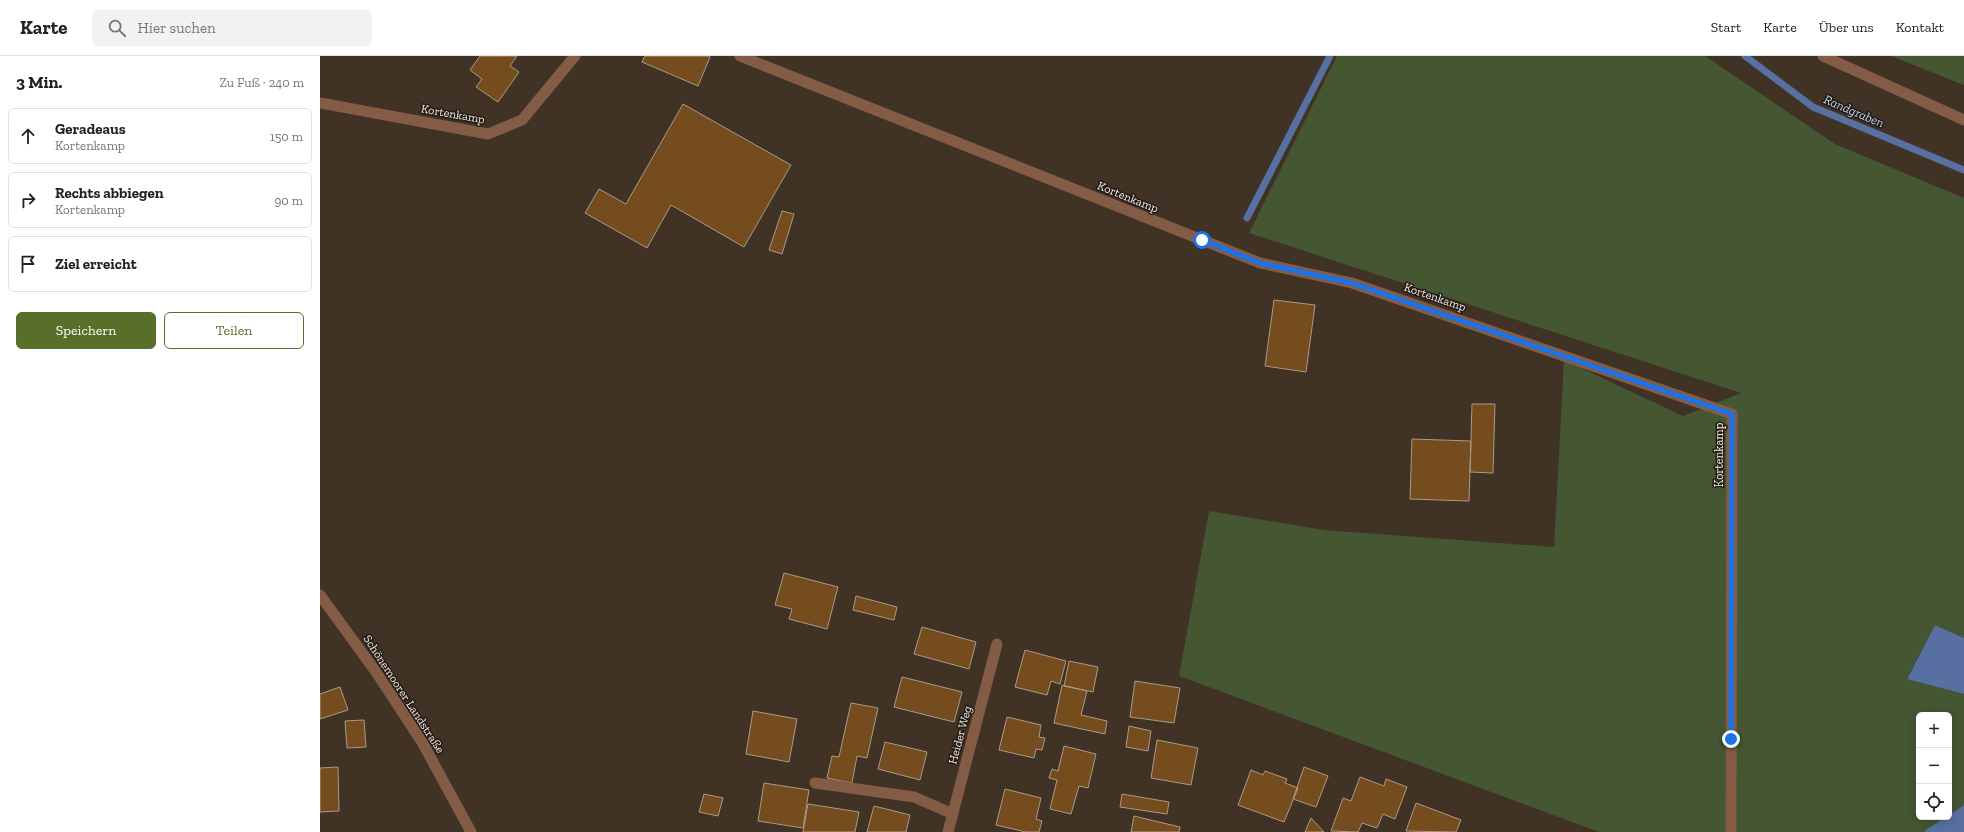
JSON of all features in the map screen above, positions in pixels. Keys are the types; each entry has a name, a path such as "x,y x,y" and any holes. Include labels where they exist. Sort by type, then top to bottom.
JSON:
{"street":[{"name":"Kortenkamp","path":"320,103 488,134 522,120 575,56"},
{"name":"Kortenkamp","path":"740,56 1260,263 1352,283 1732,414 1731,832"},
{"path":"1822,56 1964,120"},
{"name":"Schönemoorer Landstraße","path":"320,596 376,672 422,742 471,832"},
{"name":"Heider Weg","path":"948,832 997,644"},
{"path":"815,783 914,797 953,814"}],"green space":[{"path":"1337,56 1705,56 1835,144 1964,198 1964,638 1935,625 1907,678 1964,694 1964,805 1952,813 1952,712 1916,712 1916,820 1942,820 1925,832 1599,832 1179,676 1209,511 1324,530 1554,547 1564,360 1683,416 1741,393 1249,233"},
{"path":"1891,56 1964,56 1964,85"}],"water":[{"path":"1935,625 1964,638 1964,694 1907,679"},
{"path":"1964,805 1964,832 1925,832 1941,820 1952,820 1952,813"}],"building":[{"path":"480,56 517,56 510,66 519,72 498,102 476,87 482,79 470,70"},
{"path":"645,56 710,57 698,86 642,62"},
{"path":"683,104 791,165 744,247 671,205 647,248 585,213 599,189 626,204"},
{"path":"782,211 794,214 782,254 769,250"},
{"path":"1274,300 1315,305 1306,372 1265,366"},
{"path":"1472,404 1495,404 1493,473 1470,472"},
{"path":"1412,439 1471,441 1469,501 1410,499"},
{"path":"784,573 838,587 827,629 789,619 792,609 775,605"},
{"path":"856,596 897,607 894,620 853,610"},
{"path":"922,627 976,642 969,669 914,654"},
{"path":"1025,650 1066,661 1060,684 1051,681 1047,695 1015,687"},
{"path":"1069,661 1098,667 1093,692 1064,686"},
{"path":"902,677 962,692 954,722 894,707"},
{"path":"1135,681 1180,688 1174,723 1130,717"},
{"path":"1062,685 1087,691 1081,715 1107,721 1105,734 1054,723"},
{"path":"340,687 348,710 320,719 320,694"},
{"path":"851,703 878,708 867,758 857,756 852,783 827,778 832,756 839,757"},
{"path":"753,711 797,719 789,762 746,754"},
{"path":"1007,717 1041,725 1039,737 1045,738 1042,750 1036,749 1034,758 999,750"},
{"path":"364,720 366,747 347,748 345,721"},
{"path":"1129,726 1151,731 1148,751 1126,747"},
{"path":"1157,740 1198,748 1191,785 1151,778"},
{"path":"885,742 927,752 920,780 878,769"},
{"path":"1064,746 1096,754 1088,788 1079,786 1071,814 1050,809 1057,780 1049,778 1052,769 1058,771"},
{"path":"338,767 339,811 320,812 320,768"},
{"path":"1304,767 1328,776 1316,807 1293,799"},
{"path":"1251,770 1263,775 1265,771 1287,779 1285,783 1298,788 1284,822 1238,805"},
{"path":"1360,777 1384,786 1386,779 1407,787 1395,819 1383,814 1377,828 1362,823 1358,832 1331,831 1343,798 1351,801"},
{"path":"764,783 809,790 803,828 758,821"},
{"path":"1005,789 1041,798 1036,819 1042,821 1039,832 1026,832 996,825"},
{"path":"704,794 723,798 718,816 699,812"},
{"path":"1122,794 1169,802 1167,814 1120,807"},
{"path":"1416,803 1461,820 1456,832 1406,831"},
{"path":"808,804 859,812 855,832 803,832"},
{"path":"874,806 910,815 906,832 867,832"},
{"path":"1134,816 1180,827 1179,832 1131,832"},
{"path":"1311,818 1324,832 1305,832"}],"waterway":[{"path":"1247,218 1330,56"},
{"name":"Randgraben","path":"1745,56 1813,107 1964,170"}],"route":[{"path":"1202,240 1260,263 1352,283 1732,414 1731,739"}]}
